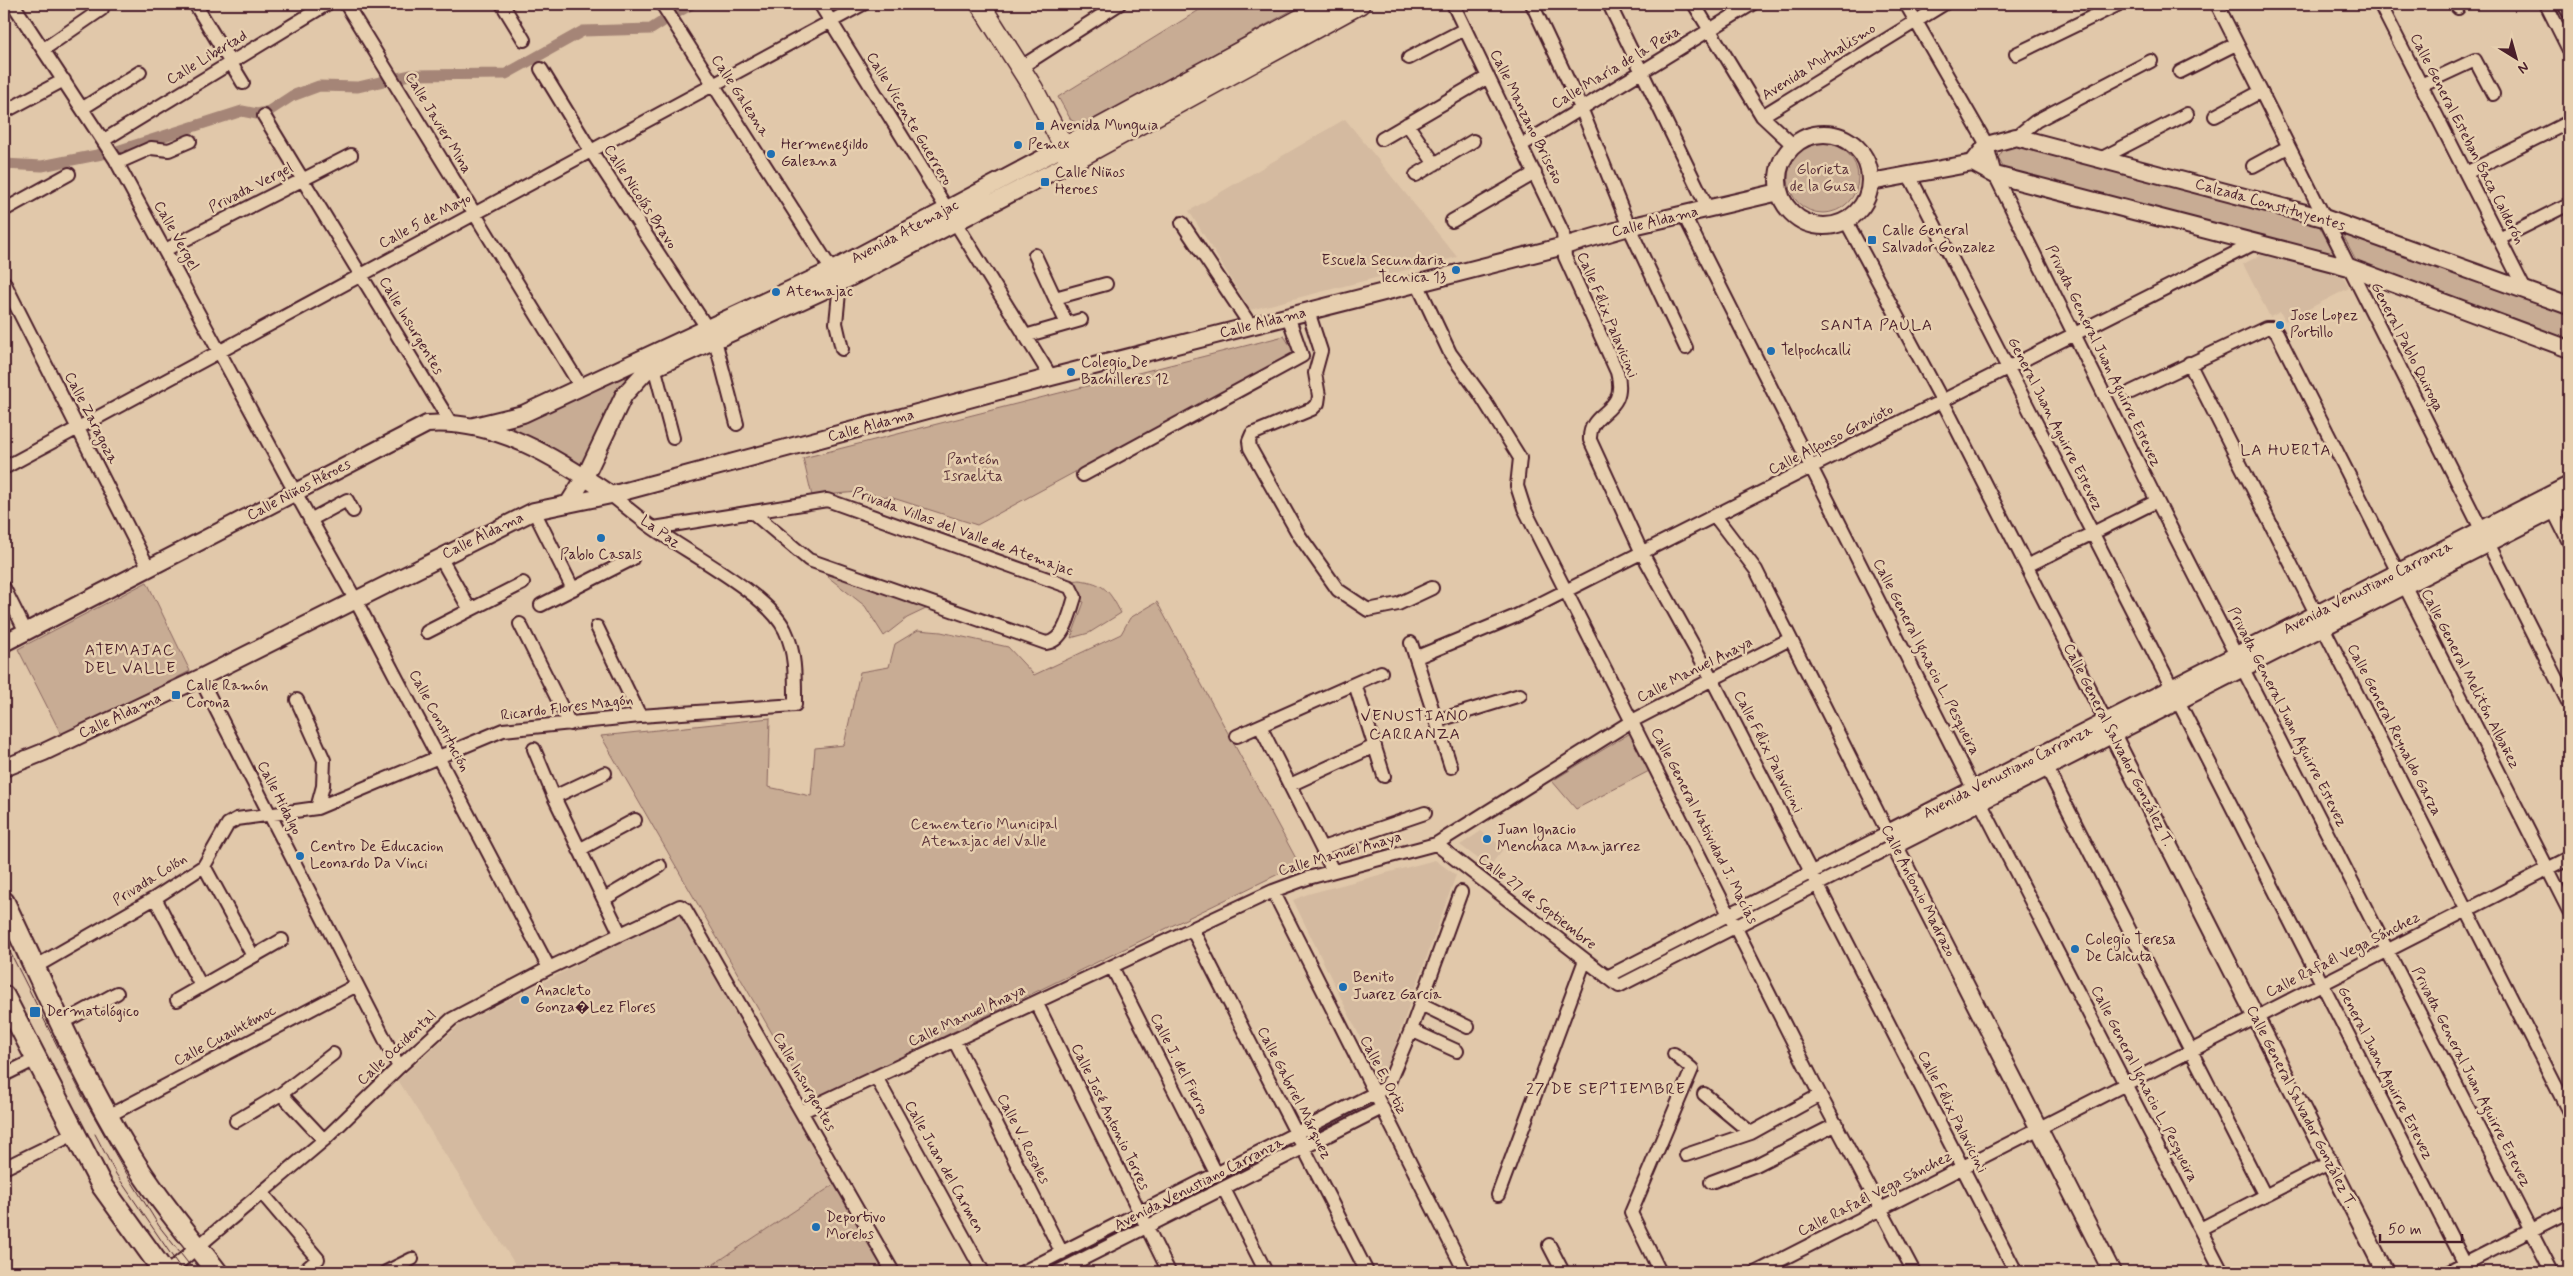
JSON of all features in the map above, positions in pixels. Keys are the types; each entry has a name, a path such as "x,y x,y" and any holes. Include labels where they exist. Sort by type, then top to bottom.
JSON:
{"main road":[{"path":"980,4 1021,67 1067,155"},
{"name":"Avenida Atemajac","path":"1067,155 1328,4"},
{"name":"Avenida Atemajac","path":"1067,155 1360,4"},
{"path":"4,902 108,1116 156,1195 217,1272"},
{"path":"4,996 102,1186 166,1272"}],"street":[{"name":"Calle Vergel","path":"14,4 116,161 166,250 295,492"},
{"path":"195,4 243,83"},
{"name":"Calle Libertad","path":"105,142 327,4"},
{"name":"Calle Javier Mina","path":"346,4 581,387"},
{"path":"502,4 524,40"},
{"name":"Calle Galeana","path":"662,4 836,276"},
{"name":"Calle Vicente Guerrero","path":"820,4 1051,377"},
{"name":"Calle 5 de Mayo","path":"4,468 863,4"},
{"path":"1021,67 1120,4"},
{"name":"Calle Manzano Briseño","path":"1453,4 1563,232 1564,246"},
{"path":"1532,4 1581,108 1629,227 1686,348"},
{"path":"1609,4 1708,209"},
{"path":"1694,4 1762,116 1793,145"},
{"name":"Calle María de la Peña","path":"1522,145 1752,4"},
{"name":"Privada General Juan Aguirre Estevez","path":"1906,4 1987,145 1995,175 2074,336 2552,1272"},
{"name":"Avenida Mutualismo","path":"1762,116 1944,4"},
{"path":"2016,54 2119,4"},
{"name":"General Pablo Quiroga","path":"2217,4 2569,704"},
{"name":"Calle General Esteban Baca Calderón","path":"2380,4 2525,290"},
{"path":"2546,4 2569,50"},
{"path":"2564,4 2569,13"},
{"path":"44,49 102,9"},
{"path":"1410,58 1465,29"},
{"path":"2180,72 2236,44"},
{"path":"2422,85 2475,60 2493,94"},
{"path":"1973,163 1987,145 2016,137 2036,120 2151,61"},
{"name":"Calle Nicolás Bravo","path":"541,69 710,334 737,424"},
{"path":"83,108 140,72"},
{"path":"1382,139 1488,76"},
{"path":"4,112 64,80"},
{"path":"2215,116 2260,92"},
{"path":"2100,159 2186,114"},
{"name":"Calle Insurgentes","path":"264,116 360,275 460,426"},
{"path":"2466,173 2569,122"},
{"path":"1407,124 1435,164"},
{"path":"1822,133 1837,134 1851,141 1862,152 1869,166 1871,182 1864,205 1846,221 1833,226 1819,226 1806,222 1794,215 1785,204 1779,192 1780,166 1793,145 1806,137 1822,133"},
{"name":"Calzada Constituyentes","path":"2016,137 2324,218 2569,306"},
{"path":"116,161 151,148 170,150 190,141"},
{"path":"1416,175 1473,141"},
{"path":"2253,166 2288,147"},
{"name":"Privada Vergel","path":"166,250 351,155"},
{"name":"Avenida Atemajac","path":"460,426 523,414 581,387 710,334 836,276 1067,155"},
{"path":"1871,182 1973,163 1995,175 2349,267 2569,349"},
{"path":"1452,220 1535,173"},
{"path":"4,210 69,174"},
{"name":"General Juan Aguirre Estevez","path":"1909,175 2467,1268"},
{"name":"Calle Aldama","path":"4,768 44,752 200,678 534,510 611,495 1051,377 1564,246 1629,227 1779,192"},
{"path":"2499,239 2569,204"},
{"name":"Calle General Ignacio L. Pesqueira","path":"1684,215 1977,795 2222,1272"},
{"name":"Calle General Salvador González T.","path":"1846,221 1943,402 2385,1272"},
{"path":"1182,223 1251,326"},
{"name":"Calle Alfonso Gravioto","path":"1416,657 1516,616 2255,243"},
{"name":"Calle Félix Palavicini","path":"1564,246 1564,257 1621,386 1618,399 1590,431 1590,440 1642,553 1712,679 2016,1272"},
{"path":"1035,255 1067,324"},
{"path":"836,276 836,323 842,349"},
{"name":"Calle Zaragoza","path":"4,282 149,568"},
{"path":"1055,298 1106,284"},
{"name":"Calle General Natividad J. Macías","path":"1417,284 1450,353 1480,394 1520,458 1517,486 1524,508 1731,914 1820,1094 1914,1272"},
{"path":"1308,311 1321,351 1315,373 1319,396 1318,403 1312,409 1252,434 1249,441 1250,448 1299,535 1338,590 1368,610 1398,604 1432,588"},
{"path":"1083,475 1302,356 1288,316"},
{"path":"1025,336 1080,320"},
{"name":"Calle General Melitón Albañez","path":"2189,363 2266,328 2272,328 2277,333 2569,911"},
{"name":"Avenida Atemajac","path":"568,504 585,477 624,395 637,379 654,366 710,334"},
{"path":"2131,392 2189,363"},
{"name":"Calle General Reynaldo Garza","path":"2189,363 2569,1112"},
{"path":"654,366 673,438"},
{"name":"Calle Niños Héroes","path":"4,643 427,424 460,426"},
{"name":"La Paz","path":"460,426 512,437 533,446 585,477 654,528 756,597 779,618 786,631 792,656 795,705"},
{"name":"Avenida Venustiano Carranza","path":"1618,986 1818,885 1892,839 2485,537 2569,485"},
{"name":"Calle Constitución","path":"295,492 440,758 549,968"},
{"path":"310,520 347,500 353,511"},
{"name":"Privada Villas del Valle de Atemajac","path":"654,528 752,512 827,500 1070,587 1075,597 1061,634 1054,641 1046,643 809,560 752,512"},
{"path":"2027,566 2157,501"},
{"name":"Avenida Venustiano Carranza","path":"2485,537 2554,510 2569,502"},
{"path":"534,510 573,589"},
{"path":"2554,510 2569,542"},
{"name":"Calle Antonio Madrazo","path":"1715,516 1756,570 2112,1272"},
{"path":"440,557 470,610"},
{"path":"541,605 632,559"},
{"path":"427,632 523,583"},
{"path":"4,588 26,632"},
{"path":"520,624 570,724"},
{"path":"597,627 640,716"},
{"name":"Calle Manuel Anaya","path":"803,1111 1273,891 1333,871 1436,844 1632,721 1790,639"},
{"path":"1411,643 1451,767"},
{"path":"1237,736 1381,672"},
{"name":"Calle Hidalgo","path":"200,678 399,1066"},
{"path":"1355,684 1384,776"},
{"path":"1436,721 1520,694"},
{"path":"297,700 324,760 323,786 317,808"},
{"name":"Ricardo Flores Magón","path":"269,814 317,808 503,730 640,716 795,705"},
{"path":"1260,726 1333,871"},
{"name":"Avenida Venustiano Carranza","path":"1977,795 2047,768 2109,728"},
{"path":"1290,784 1375,746"},
{"path":"534,749 554,798 620,933"},
{"path":"2047,768 2265,1196"},
{"path":"554,798 605,773"},
{"path":"1322,848 1426,813"},
{"name":"Privada Colón","path":"35,967 155,898 204,866 228,824 237,819 269,814"},
{"path":"579,850 635,820"},
{"name":"Avenida Venustiano Carranza","path":"1607,977 1811,872 1892,839"},
{"name":"Calle 27 de Septiembre","path":"1436,844 1618,986"},
{"name":"Calle Rafaél Vega Sánchez","path":"1760,1272 2569,858"},
{"path":"204,866 253,956"},
{"path":"604,898 660,866"},
{"name":"Calle E. Ortiz","path":"1273,891 1465,1272"},
{"name":"Avenida Venustiano Carranza","path":"1023,1272 1140,1215 1387,1087 1411,1030 1461,892"},
{"path":"155,898 201,986"},
{"name":"Calle Occidental","path":"166,1272 198,1248 324,1140 399,1066 452,1019 620,933 671,909 680,906 685,909"},
{"name":"Calle Insurgentes","path":"685,909 894,1272"},
{"name":"Calle Gabriel Márquez","path":"1192,930 1367,1272"},
{"path":"177,1000 282,940"},
{"path":"1498,1195 1585,960"},
{"name":"Calle J. del Fierro","path":"1112,967 1217,1175"},
{"name":"Calle Cuauhtémoc","path":"108,1116 357,985"},
{"path":"62,1023 117,993"},
{"name":"Calle José Antonio Torres","path":"1036,1002 1169,1272"},
{"path":"1420,1004 1468,1026"},
{"path":"1411,1030 1457,1050"},
{"name":"Calle V. Rosales","path":"954,1040 1062,1253"},
{"path":"236,1122 281,1094 333,1054"},
{"path":"1660,1272 1631,1213 1692,1069 1674,1054"},
{"path":"4,1075 36,1059"},
{"name":"Calle Juan del Carmen","path":"876,1077 983,1272"},
{"path":"281,1094 324,1140"},
{"path":"1704,1094 1751,1133"},
{"path":"1686,1155 1751,1133 1820,1094"},
{"name":"Avenida Venustiano Carranza","path":"1066,1270 1382,1108"},
{"path":"1711,1182 1756,1165 1836,1124"},
{"path":"4,1168 76,1133"},
{"path":"2200,1229 2329,1162"},
{"path":"1224,1189 1266,1272"},
{"path":"262,1193 318,1259 303,1272"},
{"path":"2449,1272 2467,1268 2530,1231 2569,1211"},
{"path":"1549,1245 1562,1272"},
{"path":"386,1272 412,1259"}],"shaded area":[{"path":"1345,119 1457,257 1250,310 1189,211"},
{"path":"2263,254 2342,273 2349,288 2285,321 2280,312 2270,317 2243,264"},
{"path":"1481,831 1504,848 1489,867 1460,845"},
{"path":"1435,860 1456,875 1382,1082 1293,900 1308,894"},
{"path":"681,912 838,1182 702,1272 520,1272 398,1080 461,1024"}],"green space":[{"path":"1209,4 1303,4 1084,127 1071,120 1058,97"},
{"name":"Glorieta de la Gusa","path":"1823,143 1836,146 1848,153 1855,165 1858,178 1855,191 1848,203 1836,210 1823,213 1810,210 1798,203 1791,191 1788,178 1791,165 1798,153 1810,146"},
{"path":"2012,144 2317,222 2336,256 2007,174 1998,158 2003,150"},
{"path":"2340,229 2569,315 2569,343 2358,264"},
{"path":"701,332 627,381 584,468 489,425"},
{"name":"Panteón Israelita","path":"1284,336 1295,353 977,525 893,498 858,492 812,496 803,458"},
{"path":"830,571 928,608 907,618 884,636 865,606 828,577"},
{"path":"1079,580 1095,583 1105,589 1121,613 1089,633 1071,638 1084,602 1077,600 1070,581"},
{"path":"147,582 190,671 62,736 18,649"},
{"name":"Cementerio Municipal Atemajac del Valle","path":"1157,602 1299,864 811,1101 601,736 770,718 768,787 811,796 815,748 844,745 860,672 889,667 895,644 918,630 941,632 1008,647 1034,675 1121,634 1130,618"},
{"path":"1632,732 1651,770 1576,809 1552,781"},
{"name":"Deportivo Morelos","path":"838,1182 888,1272 702,1272"}],"waterway":[{"path":"678,12 692,4"},
{"path":"4,164 42,166 117,151 242,111 257,114 269,111 292,96 319,86 358,87 410,75 506,74 583,31 651,29 662,22"}],"tram line":[{"path":"4,940 83,1097 122,1166 159,1226 195,1272"},
{"path":"95,1134 116,1174 183,1272"}],"place":[{"name":"Avenida Munguia","path":"1040,126"},
{"name":"Pemex","path":"1018,145"},
{"name":"Hermenegildo Galeana","path":"771,154"},
{"name":"Calle Niños Heroes","path":"1045,182"},
{"name":"Calle General Salvador Gonzalez","path":"1872,240"},
{"name":"Escuela Secundaria Tecnica 13","path":"1456,270"},
{"name":"Atemajac","path":"776,292"},
{"name":"Jose Lopez Portillo","path":"2280,325"},
{"name":"Telpochcalli","path":"1771,351"},
{"name":"Colegio De Bachilleres 12","path":"1071,372"},
{"name":"Pablo Casals","path":"601,538"},
{"name":"Calle Ramón Corona","path":"176,695"},
{"name":"Juan Ignacio Menchaca Manjarrez","path":"1487,839"},
{"name":"Centro De Educacion Leonardo Da Vinci","path":"300,856"},
{"name":"Colegio Teresa De Calcuta","path":"2075,949"},
{"name":"Benito Juarez Garcia","path":"1343,987"},
{"name":"Anacleto Gonza�Lez Flores","path":"525,1000"},
{"name":"Dermatológico","path":"35,1012"},
{"name":"Deportivo Morelos","path":"816,1227"}],"district":[{"name":"SANTA PAULA","path":"1877,325"},
{"name":"LA HUERTA","path":"2286,450"},
{"name":"ATEMAJAC DEL VALLE","path":"130,659"},
{"name":"VENUSTIANO CARRANZA","path":"1415,725"},
{"name":"27 DE SEPTIEMBRE","path":"1606,1089"}]}
